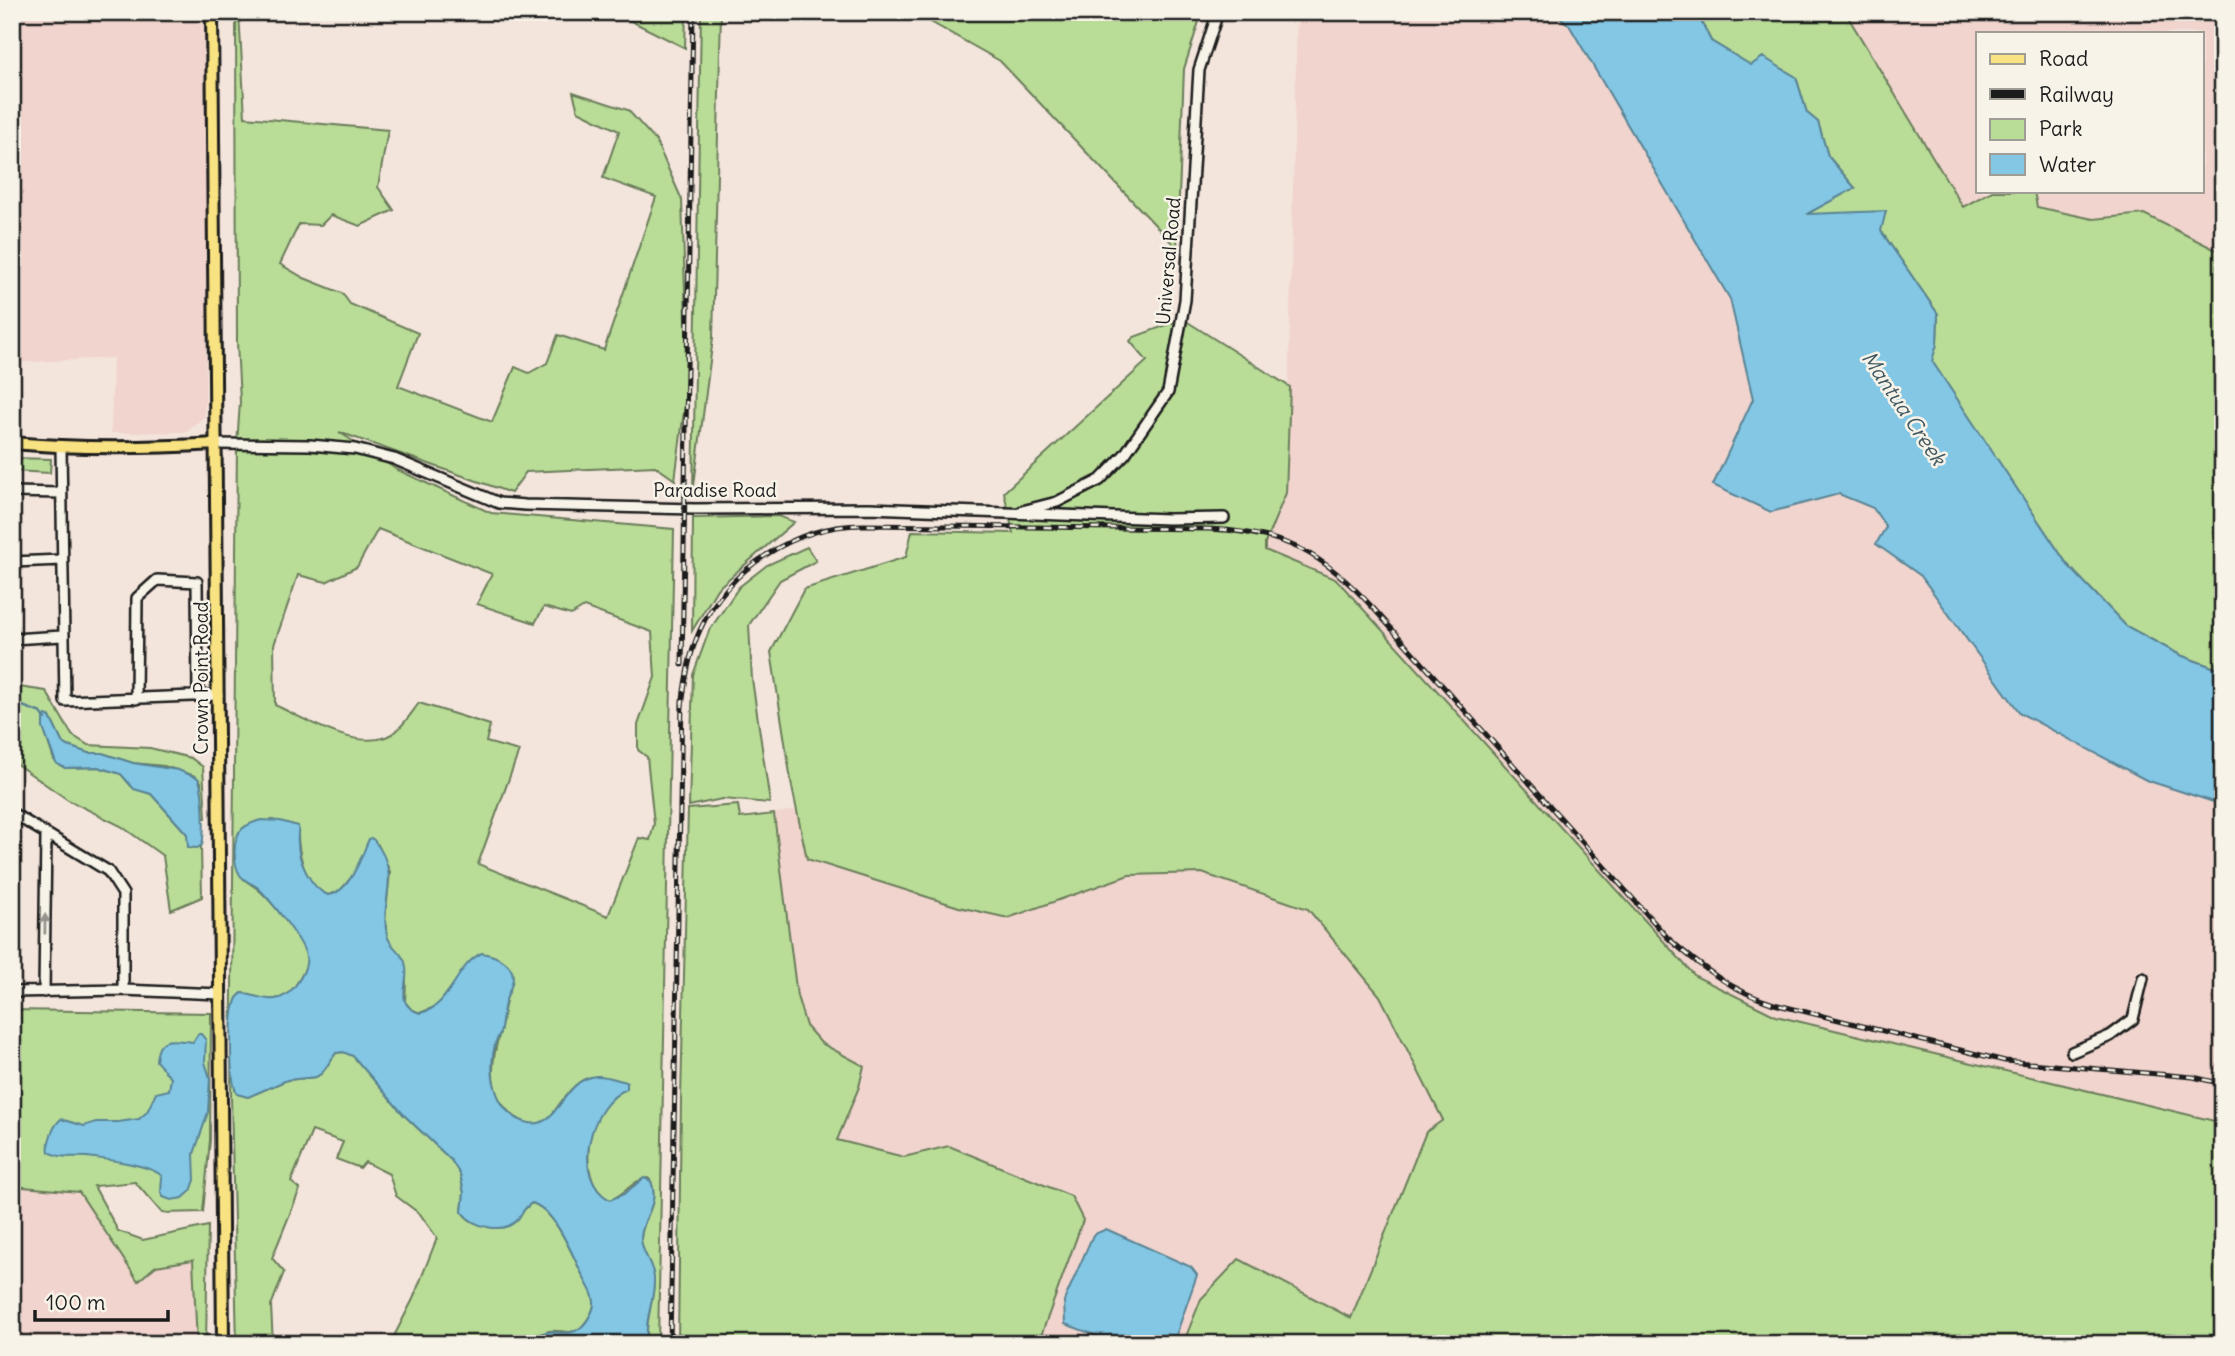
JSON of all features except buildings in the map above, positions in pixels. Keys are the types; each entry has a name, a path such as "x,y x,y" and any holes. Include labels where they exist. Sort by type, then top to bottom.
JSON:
{"main road":[{"name":"Crown Point Road","path":"212,12 223,1344"},
{"path":"12,443 61,448 216,444"}],"street":[{"name":"Universal Road","path":"1010,513 1057,502 1100,480 1125,454 1168,392 1185,300 1199,70 1218,12"},
{"name":"Paradise Road","path":"216,444 310,445 355,449 394,459 499,503 525,505 695,509 811,507 1168,519 1224,518"},
{"path":"61,448 65,701 218,695"},
{"path":"12,492 61,493"},
{"path":"12,562 62,560"},
{"path":"136,699 137,598 157,580 197,582 198,696"},
{"path":"12,639 62,636"},
{"path":"12,813 107,871 123,894 123,990"},
{"path":"44,992 47,835"},
{"path":"2072,1052 2110,1036 2133,1019 2143,978"},
{"path":"12,992 123,990 220,994"}],"shaded area":[{"path":"12,12 205,12 208,186 205,416 187,432 111,433 113,358 12,363"},
{"path":"1297,12 1554,12 1569,25 1730,299 1753,399 1771,512 1839,494 1873,508 1886,527 1877,544 1921,576 2020,713 2146,780 2223,805 2223,1123 1776,1016 1695,976 1338,580 1265,550 1265,543 1286,493"},
{"path":"1845,12 2223,12 2223,250 2214,249 2144,214 2093,219 2036,207 2034,192 2204,192 2204,32 1976,32 1976,192 1990,192 1963,208"},
{"path":"738,803 740,818 796,810 808,859 1008,918 1129,875 1202,873 1308,909 1380,996 1443,1120 1426,1132 1351,1318 1239,1259 1201,1299 1183,1344 1038,1344 1083,1220 977,1158 949,1146 904,1157 793,1128 688,809"},
{"path":"12,1186 79,1192 138,1281 156,1266 193,1260 197,1344 12,1344"}],"green space":[{"path":"236,12 239,12 245,117 388,130 378,187 394,210 360,226 331,215 321,225 299,224 280,264 304,278 342,293 350,304 418,333 398,386 492,422 515,367 529,373 547,363 558,335 604,350 656,197 603,178 619,131 578,111 573,92 628,110 656,141 682,200 688,381 675,480 655,466 526,472 511,493 339,432 396,469 491,513 674,529 658,1344 648,1344 647,1341 654,1281 641,1239 652,1204 651,1181 648,1178 638,1181 610,1200 594,1184 590,1173 590,1136 598,1115 620,1092 620,1081 599,1077 584,1080 571,1090 544,1122 528,1123 514,1116 499,1098 493,1077 494,1054 507,996 473,959 437,1006 420,1013 411,1009 405,1002 406,982 402,958 391,946 387,936 385,921 390,872 378,845 340,891 328,895 313,884 303,866 298,826 272,820 239,832 235,849 237,867 243,878 266,897 289,925 302,945 307,961 295,986 283,997 264,999 242,993 237,998 232,1017 237,1094 248,1097 287,1080 316,1077 336,1053 344,1052 353,1056 404,1115 451,1160 460,1174 464,1193 462,1212 468,1218 481,1225 496,1224 519,1214 532,1203 548,1214 562,1234 592,1292 594,1307 581,1328 569,1332 549,1331 536,1341 536,1344 390,1344 413,1299 437,1238 420,1214 396,1196 389,1174 365,1162 360,1168 336,1159 343,1142 312,1131 291,1182 300,1189 272,1258 284,1272 271,1306 273,1344 237,1344 231,1098 237,445 240,402 237,342","holes":["378,529 492,574 477,604 535,623 544,607 571,615 584,607 652,632 655,677 638,725 638,750 647,757 654,824 650,840 639,838 608,916 478,864 519,751 486,742 490,725 419,703 398,729 385,737 370,740 337,734 275,705 274,645 298,575 326,582 357,567"]},
{"path":"613,12 686,12 685,48"},
{"path":"701,12 721,12 713,338 693,493"},
{"path":"913,12 1202,12 1184,69 1177,248 1000,61"},
{"path":"1701,12 1845,12 1963,207 1990,192 2034,192 2037,207 2093,219 2144,214 2214,249 2223,250 2223,671 2180,655 2126,626 2067,564 1931,361 1937,344 1938,314 1881,231 1805,214 1855,188 1828,156 1818,122 1807,113 1796,77 1751,66 1711,41 1699,17"},
{"path":"1183,319 1290,387 1286,493 1265,543 1265,550 1337,580 1695,976 1776,1016 2223,1123 2223,1344 1183,1344 1201,1299 1239,1259 1351,1318 1426,1132 1443,1120 1380,996 1308,909 1202,873 1129,875 1008,918 959,907 807,859 792,787 771,652 804,589 906,557 912,531 1013,533 1004,492 1147,361 1130,341 1134,337"},
{"path":"12,458 51,459 50,473 12,471"},
{"path":"778,516 794,522 717,589 692,631 693,518"},
{"path":"807,547 816,561 780,580 749,625 752,679 770,803 722,799 689,806 693,675 709,631 739,587 767,565"},
{"path":"12,686 46,691 72,735 88,745 150,748 191,758 203,767 206,818 202,818 201,782 195,776 164,766 133,763 68,746 62,742 50,717 45,733 54,760 65,768 98,767 121,774 131,786 151,794 187,834 191,848 201,846 202,897 171,910 163,856 121,826 68,800 12,761"},
{"path":"738,805 740,818 774,814 797,996 806,1026 821,1043 864,1066 859,1087 837,1140 904,1157 949,1146 1071,1196 1083,1220 1038,1344 678,1344 688,809"},
{"path":"12,1010 211,1013 210,1140 203,1212 162,1213 135,1182 94,1186 118,1231 143,1240 208,1226 206,1344 197,1344 193,1260 156,1266 138,1281 79,1192 12,1186"}],"water":[{"name":"Mantua Creek","path":"1554,12 1701,12 1699,17 1711,41 1751,65 1763,57 1796,77 1807,113 1818,122 1828,156 1855,188 1807,214 1886,211 1881,231 1938,314 1937,344 1932,361 2067,564 2126,626 2180,655 2223,671 2223,805 2146,780 2020,713 1921,576 1876,544 1886,527 1873,508 1839,494 1771,512 1713,485 1753,399 1730,299 1569,25"},
{"path":"46,715 50,717 62,742 68,746 133,763 178,770 198,778 202,791 202,845 197,848 188,847 187,834 151,794 134,789 121,774 98,767 65,768 56,763 43,728"},
{"path":"261,820 298,826 303,865 316,887 328,895 336,893 349,881 369,839 374,840 383,853 389,877 385,922 387,935 405,962 404,998 411,1009 420,1013 439,1003 465,967 482,953 497,958 510,967 513,980 505,1003 501,1031 495,1044 492,1067 500,1100 506,1110 515,1117 525,1122 545,1120 574,1086 596,1076 627,1082 627,1089 614,1097 603,1109 595,1125 588,1159 591,1176 598,1190 610,1200 624,1194 644,1178 651,1181 652,1204 641,1238 654,1279 647,1327 648,1344 536,1344 538,1335 543,1333 570,1332 580,1328 593,1308 592,1293 562,1234 548,1214 532,1203 517,1220 504,1227 488,1227 467,1217 462,1212 464,1193 460,1174 451,1160 404,1115 353,1056 343,1052 336,1053 316,1077 287,1080 248,1097 237,1094 232,1075 231,1046 232,1018 237,998 242,993 264,999 283,997 300,979 306,961 304,950 285,920 257,887 240,875 236,864 236,838 246,826"},
{"path":"198,1034 206,1040 205,1062 210,1078 208,1112 194,1154 195,1180 191,1191 183,1198 171,1200 163,1197 162,1176 148,1168 49,1152 51,1134 61,1119 84,1126 96,1122 139,1119 147,1112 156,1093 169,1090 171,1078 156,1061 160,1046 164,1042 174,1040 193,1042"},
{"path":"1106,1229 1191,1267 1197,1275 1173,1344 1120,1344 1065,1324 1064,1301 1093,1235"}],"waterway":[{"path":"12,702 41,713 46,719"}],"railway":[{"path":"682,665 693,12"},
{"path":"682,707 693,648 712,608 728,587 767,554 814,533 863,525 1208,529 1259,535 1301,549 1337,573 1355,590 1668,938 1731,985 1774,1004 2005,1061 2193,1077 2223,1084"},
{"path":"670,1344 682,700"}]}
